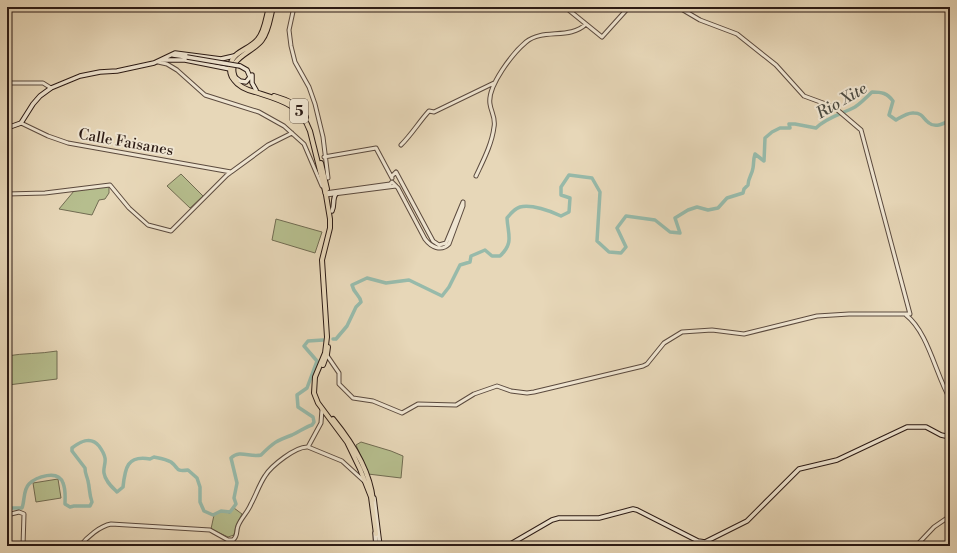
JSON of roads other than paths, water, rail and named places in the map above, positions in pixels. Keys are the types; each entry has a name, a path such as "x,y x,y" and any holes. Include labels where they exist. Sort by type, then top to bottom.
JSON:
{"main road":[{"path":"160,61 170,54 178,53 221,59 234,56 259,38 269,7"},
{"path":"240,66 245,68 250,74 249,79 246,82 240,81 234,76 234,64 237,59 257,46 263,38 267,30 273,7"},
{"path":"170,54 247,67 252,75 252,82 256,90"},
{"path":"7,128 21,123 33,104 40,96 51,88 80,76 117,71 160,61 185,60 230,69 234,56"},
{"path":"168,61 182,57"},
{"path":"221,59 224,63 221,67"},
{"name":"5","path":"230,69 232,78 241,87 288,104 297,109 303,116 310,131 332,211 331,231 325,264 329,321 326,354 317,378 317,394 321,403 353,446 371,494 377,544"},
{"name":"5","path":"234,76 242,84 293,103 303,112 312,130 323,169 330,219 330,228 322,260 327,326 326,354 316,374 314,386 316,399 347,442 371,494"},
{"path":"323,169 328,178"},
{"path":"332,211 333,199 336,194"},
{"path":"507,546 555,519 599,518 633,509 698,541 705,542 747,521 799,469 837,460 905,427 926,427 940,435 950,437"},
{"path":"371,494 377,535"},
{"name":"5","path":"377,535 377,544"}],"street":[{"path":"294,7 289,30 291,46 295,62 309,87 315,104 323,137 324,157 328,178"},
{"path":"565,7 602,37 629,7"},
{"path":"678,7 700,20 734,32 776,66 804,96 834,107 862,131 887,224 908,314 923,339 950,398"},
{"path":"476,176 486,154 494,127 495,120 489,102 494,83 526,42 532,38 541,35 579,30 586,24"},
{"path":"168,61 205,94 259,112 292,133 304,144 327,193"},
{"path":"7,83 39,83 48,85 51,88"},
{"path":"401,144 413,132 422,118 429,111 434,112 494,83"},
{"name":"Calle Faisanes","path":"21,123 48,136 68,143 231,172"},
{"path":"7,194 53,192 110,185 129,208 148,226 171,231 231,172 268,145 292,133"},
{"path":"324,157 376,148 392,176 392,182 396,186 428,242 436,248 446,247 449,244 456,226 463,202 446,243 438,245 433,241 396,172 392,176"},
{"path":"327,193 390,184 392,182"},
{"path":"327,193 336,194 396,186"},
{"path":"326,354 339,373 339,384 353,398 374,401 402,413 418,404 456,405 474,394 497,386 511,391 527,393 643,366 647,364 664,343 682,332 712,330 744,334 817,316 849,314 908,314"},
{"path":"307,446 321,423 322,409"},
{"path":"80,546 86,539 105,526 112,524 210,530 228,540 233,540 236,537 238,525 252,504 259,486 266,474 299,448 307,446 347,465 365,482"},
{"path":"7,515 16,513 24,514 23,546 55,544 61,546"},
{"path":"916,546 937,525 950,516"}],"waterway":[{"name":"Rio Xite","path":"333,339 336,339 347,326 356,307 361,302 352,285 367,278 386,283 409,280 442,296 449,287 460,265 470,262 471,256 485,250 492,256 500,256 509,243 507,218 516,209 530,206 547,210 561,216 569,212 570,198 561,195 561,187 569,175 592,178 600,192 597,241 609,252 621,253 626,247 617,228 626,216 655,220 670,232 680,233 675,218 688,210 697,207 708,210 718,208 727,198 743,193 744,189 748,185 755,154 764,161 765,138 780,128 790,128 789,124 816,128 830,118 855,107 872,92 879,92 891,98 893,101 889,115 896,120 909,113 917,113 923,116 929,123 934,125 943,124 950,119"},
{"name":"Rio Xite","path":"7,508 22,508 27,486 32,481 52,475 57,476 63,483 65,491 65,504 70,507 90,506 92,502 85,468 72,451 72,448 79,443 89,440 96,443 103,452 105,456 104,471 106,479 117,492 123,487 126,469 132,461 136,459 150,459 154,457 169,461 179,470 188,470 197,478 200,487 200,502 204,511 213,515 221,511 230,512 236,504 234,498 237,483 231,458 238,454 261,455 275,442 295,434 312,425 314,422 313,417 298,407 297,395 307,388 317,361 304,346 308,341 323,340"}]}
